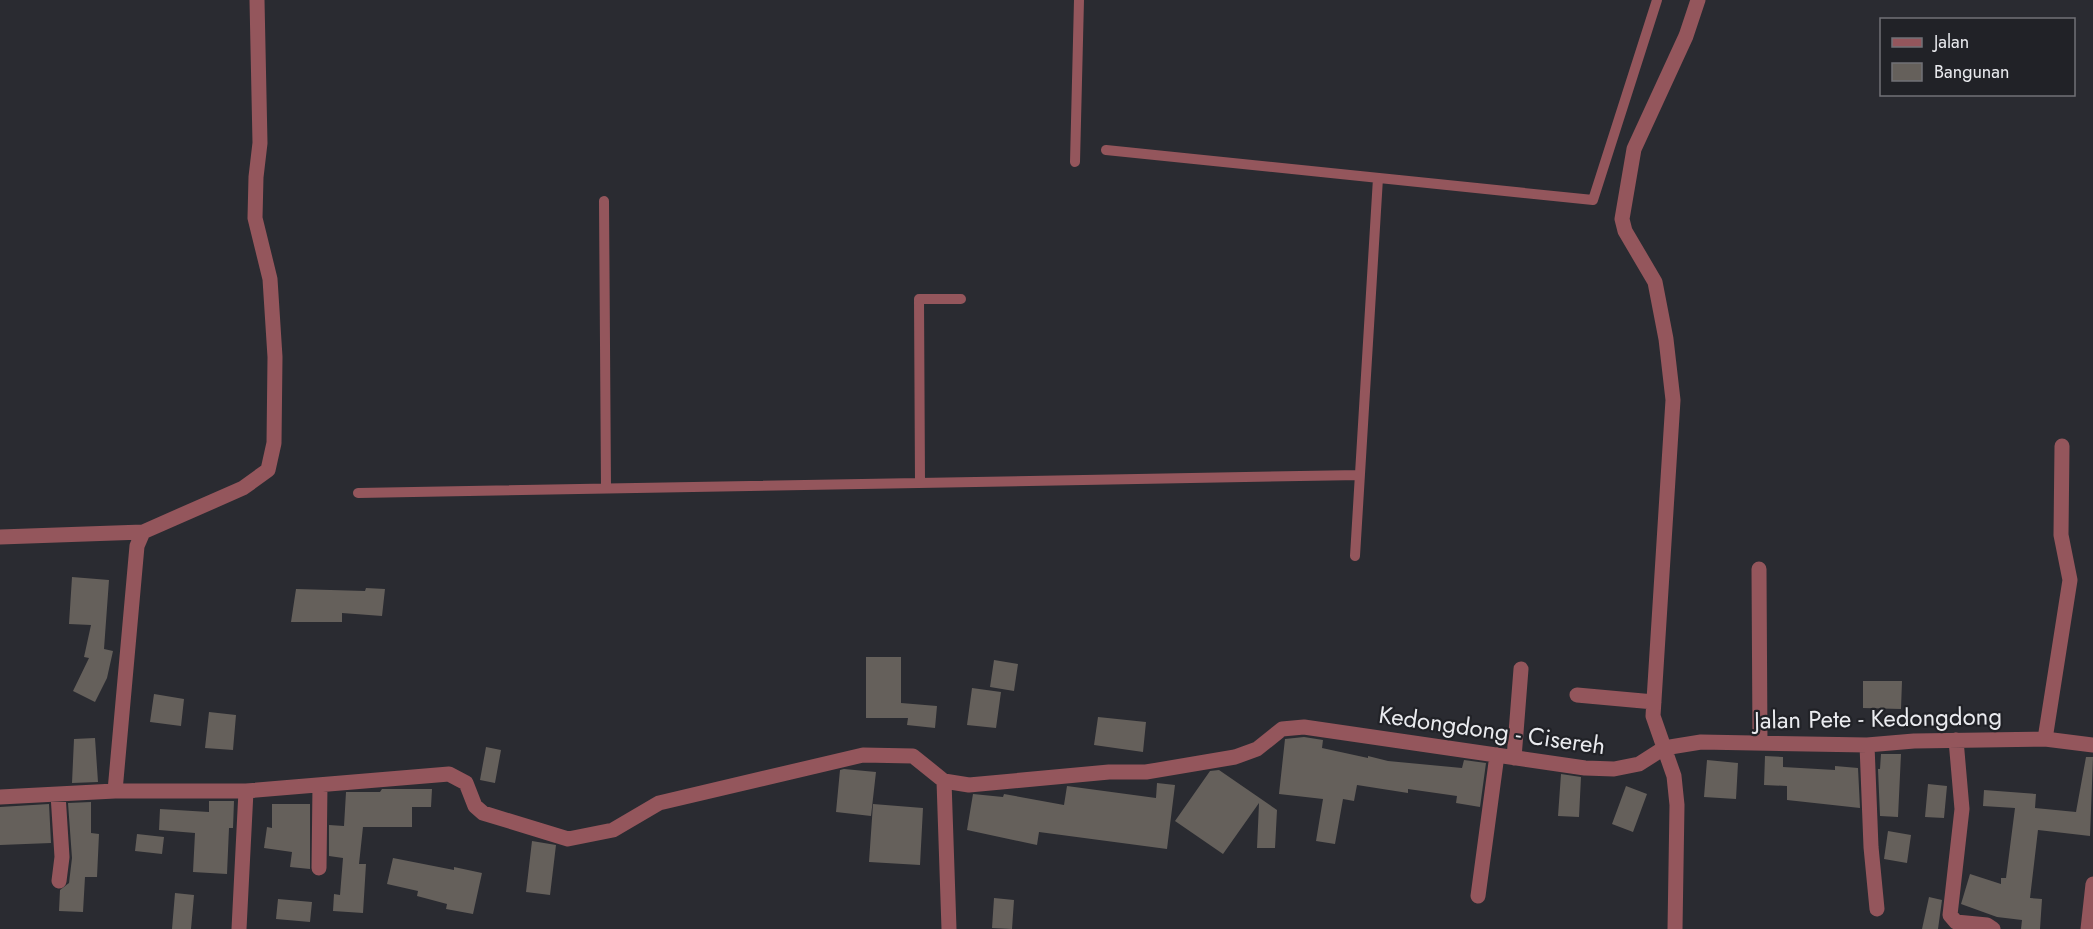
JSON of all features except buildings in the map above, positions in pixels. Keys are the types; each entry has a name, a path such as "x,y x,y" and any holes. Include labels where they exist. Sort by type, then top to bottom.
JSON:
{"street":[{"path":"0,537 143,532 243,488 268,470 272,462 275,357 270,279 255,218 260,143 257,0"},
{"path":"1675,929 1677,805 1674,776 1653,716 1674,400 1655,282 1625,231 1622,204 1634,149 1686,36 1698,0"},
{"path":"2044,739 2070,580 2061,535 2062,446"},
{"path":"115,791 137,546 143,532"},
{"path":"1759,568 1760,743"},
{"path":"1514,758 1521,669"},
{"path":"1577,695 1654,702"},
{"name":"Kedongdong - Cisereh","path":"944,782 969,785 1109,772 1146,772 1234,757 1257,749 1282,729 1297,727 1586,768 1614,769 1639,764 1664,748"},
{"name":"Jalan Pete - Kedongdong","path":"1664,748 1701,742 1867,745 1956,740 2044,739 2093,745"},
{"path":"1956,740 1962,809 1950,915 1956,922 1988,925 1993,929"},
{"path":"1867,745 1871,847 1877,909"},
{"path":"0,798 115,791 246,791 449,774 466,783 475,806 483,813 568,839 613,830 659,803 863,755 913,756 944,782 949,929"},
{"path":"1478,896 1497,755"},
{"path":"319,868 320,785"},
{"path":"239,929 246,791"},
{"path":"58,794 62,857 59,881"},
{"path":"2088,929 2092,911 2093,884"}],"lane":[{"path":"1075,162 1079,0"},
{"path":"1106,150 1593,200 1657,0"},
{"path":"1355,556 1378,178"},
{"path":"604,201 606,489"},
{"path":"920,483 919,299 961,298"},
{"path":"358,493 1360,475"}]}
